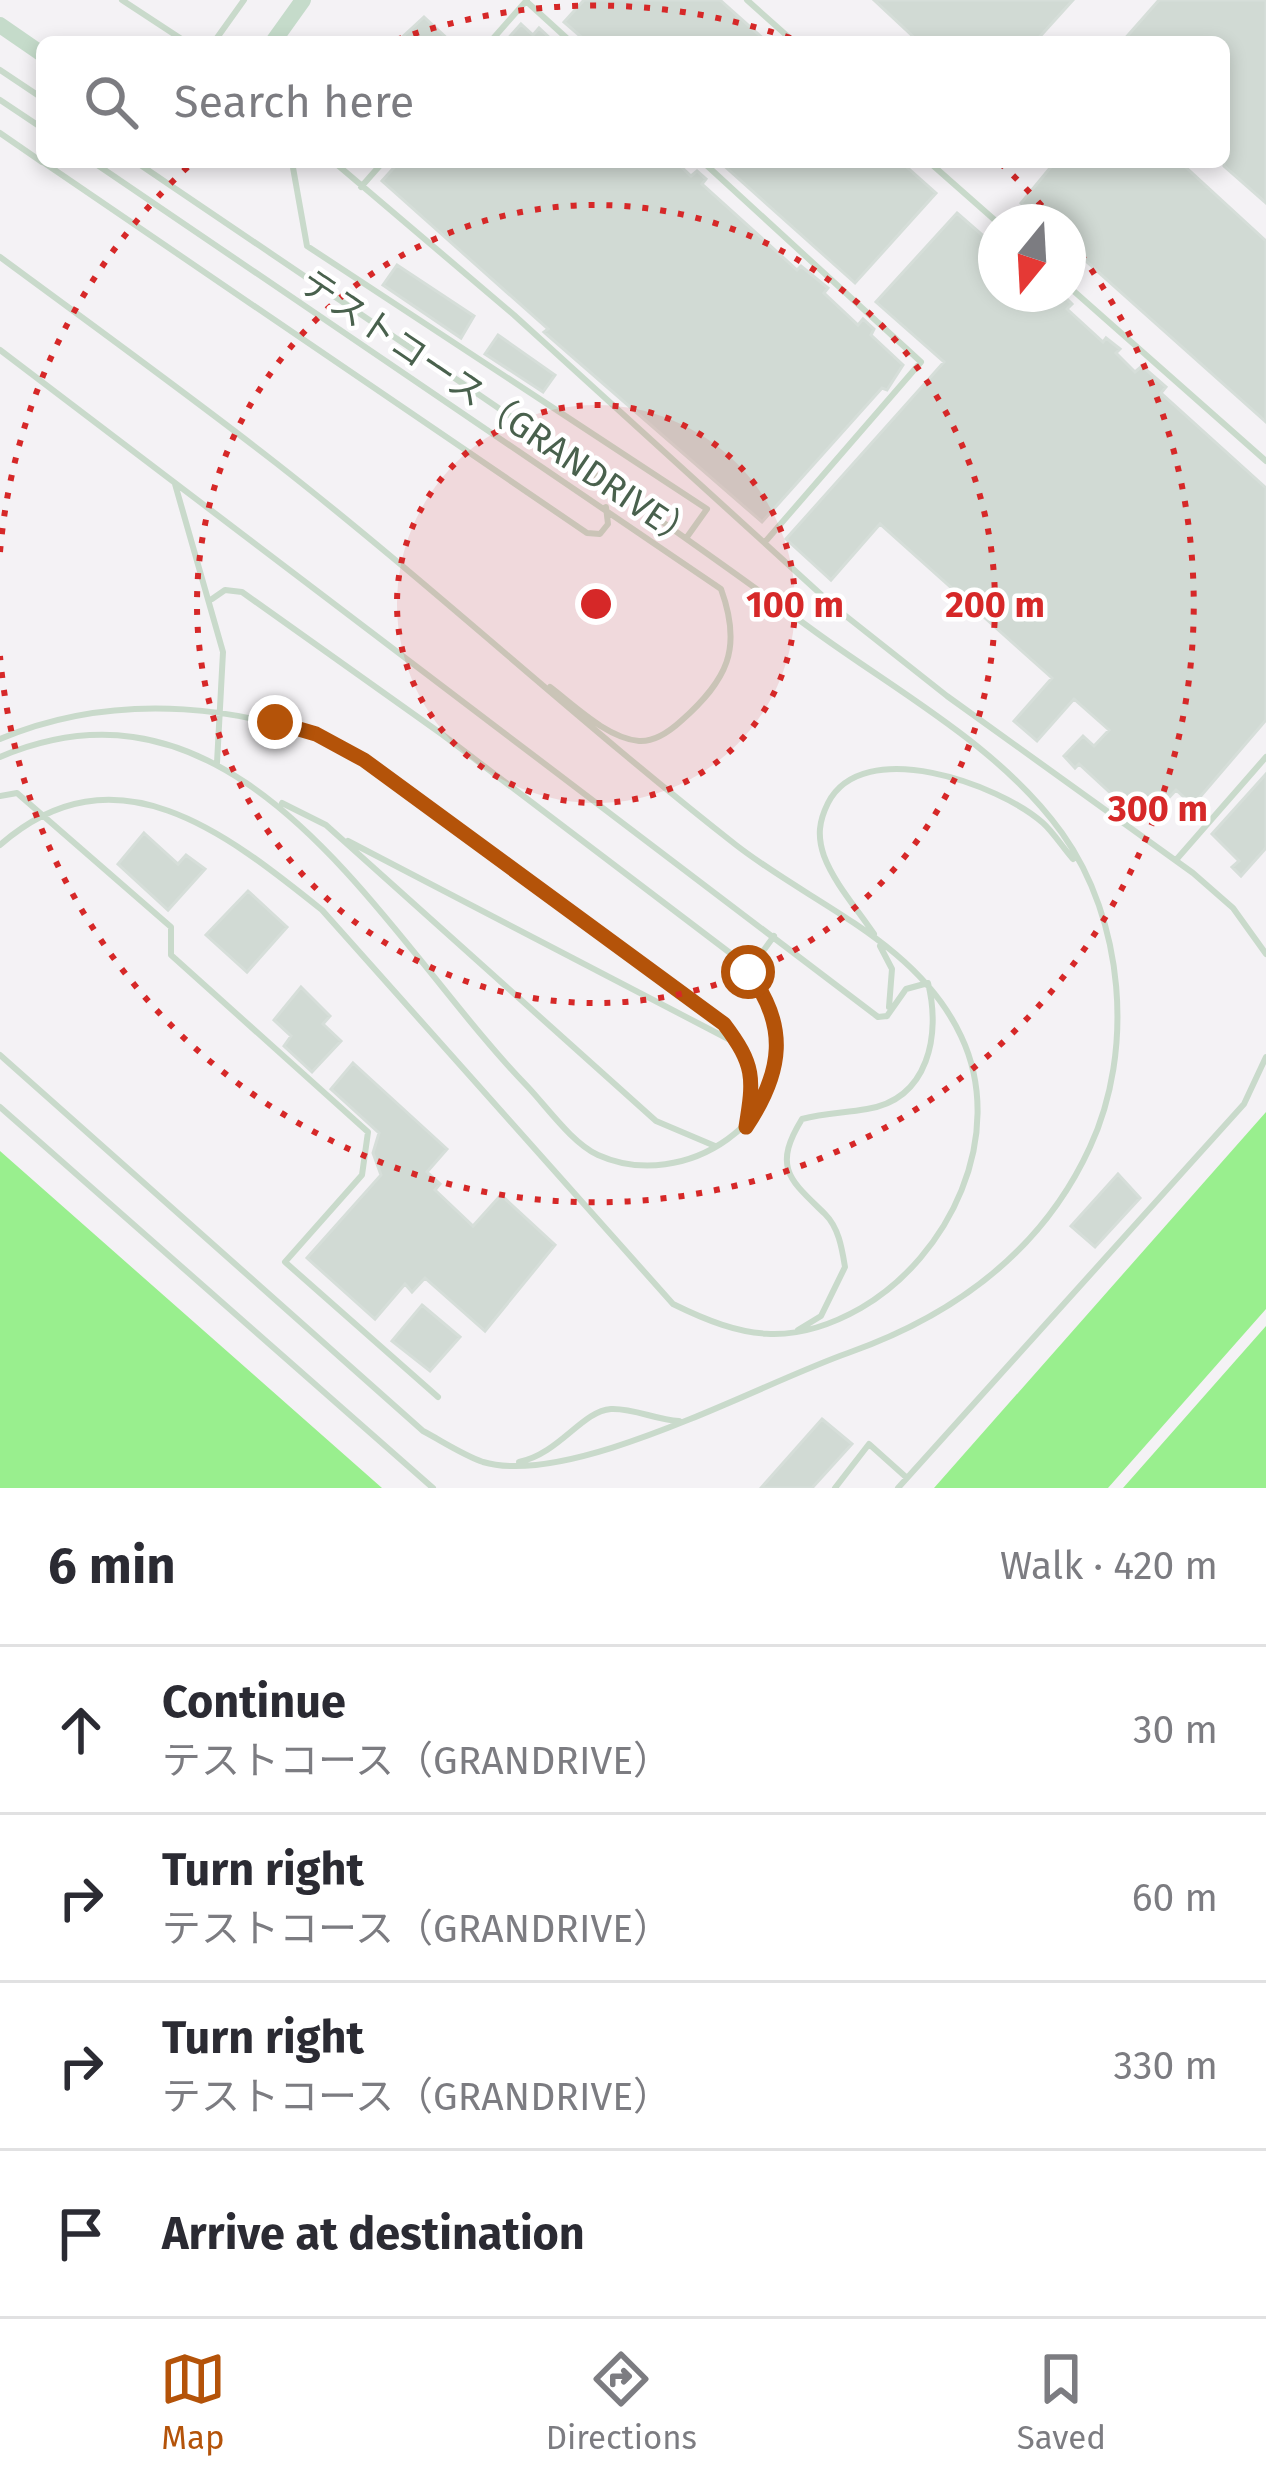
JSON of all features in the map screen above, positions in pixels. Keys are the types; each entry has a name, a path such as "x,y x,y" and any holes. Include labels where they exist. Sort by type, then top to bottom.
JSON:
{"street":[{"path":"277,36 303,0"},
{"path":"0,25 36,50"}],"lane":[{"path":"122,0 176,36"},
{"path":"218,36 244,0"},
{"path":"747,0 787,36"},
{"path":"495,36 526,1 564,36"},
{"path":"0,70 36,94"},
{"path":"0,100 36,124"},
{"path":"0,133 36,158"},
{"path":"51,168 586,533 599,534 608,524 606,507"},
{"path":"102,168 721,589 733,621 728,660 713,693 667,734 641,742 609,731 486,640"},
{"name":"テストコース（GRANDRIVE）","path":"0,1054 423,1431 486,1463 543,1466 683,1421 796,1371 894,1336 994,1278 1075,1180 1098,1130 1116,1051 1117,989 1101,910 1062,833 981,748 687,537 145,168"},
{"path":"293,168 307,246 707,509 687,537"},
{"path":"340,168 514,315 837,609 946,696 1176,860 1233,908 1266,954"},
{"path":"361,187 378,168"},
{"path":"710,168 921,362 765,542"},
{"path":"936,168 978,205"},
{"path":"0,257 278,465 741,848 877,939 928,983 962,1037 974,1076 976,1122 959,1201 915,1269 886,1293 839,1320 788,1336 724,1329 674,1304 322,910 256,857 179,813 125,796 43,815 0,845"},
{"path":"1086,302 1266,461"},
{"path":"0,350 878,1017 887,1016 906,989 928,983"},
{"path":"174,480 212,599 223,652 218,763"},
{"path":"212,599 225,590 242,592 691,921 748,972 770,1000 778,1024 762,1103 746,1127 718,1147 654,1167 592,1152 504,1062 306,827 269,796"},
{"path":"0,739 50,718 94,710 221,714 316,734 364,760 724,1024 748,1057 753,1084 746,1127"},
{"path":"0,758 33,743 85,734 145,739 218,763 340,837 739,1045"},
{"path":"1176,860 1266,757"},
{"path":"887,1016 892,969 824,856 818,822 835,790 863,771 906,770 953,777 1006,800 1042,823 1080,869"},
{"path":"0,796 17,793 171,928 171,955 368,1132 362,1175 285,1262 438,1397"},
{"path":"340,837 656,1120 718,1147"},
{"path":"748,972 775,936"},
{"path":"788,1336 821,1316 845,1267 828,1216 793,1183 786,1163 789,1140 802,1119 834,1110 871,1109 918,1076 932,1052 935,1012 928,983"},
{"path":"898,1488 1244,1105 1266,1057"},
{"path":"0,1107 433,1488"},
{"path":"505,1464 553,1450 585,1419 608,1409 683,1421"},
{"path":"835,1488 869,1444 907,1478"}],"shaded area":[{"path":"1266,1112 1266,1309 1108,1488 934,1488"},
{"path":"0,1151 382,1488 0,1488"},
{"path":"1266,1326 1266,1488 1123,1488"}],"building":[{"path":"584,0 720,0 760,36 580,36 564,22"},
{"path":"874,0 1073,0 1040,36 913,36"},
{"path":"1159,0 1266,0 1266,203 1226,168 1230,168 1230,36 1127,36"},
{"path":"424,17 445,36 403,36"},
{"path":"521,24 533,35 539,28 548,36 510,36"},
{"path":"394,168 682,168 691,176 697,171 706,179 702,184 797,270 801,266 828,288 824,293 858,325 863,319 874,329 871,335 903,365 887,390 882,388 762,522 544,332 548,329 382,181"},
{"path":"727,168 908,168 936,193 855,283"},
{"path":"1050,168 1187,168 1266,241 1266,422 1086,261 1086,204 1022,204"},
{"path":"957,213 978,231 978,312 1070,312 1103,342 1106,338 1120,349 1116,353 1135,372 1142,366 1166,387 1161,393 1266,488 1266,720 1193,805 1176,790 1149,819 1121,792 1116,798 1079,764 1075,768 1064,756 1083,736 1094,746 1109,730 1074,699 1037,741 1014,721 1052,678 880,524 831,580 786,539 944,362 876,302"},
{"path":"397,265 474,316 461,338 383,285"},
{"path":"498,335 555,375 543,392 485,354"},
{"path":"1266,774 1266,848 1241,876 1232,867 1239,861 1212,834"},
{"path":"144,833 178,864 186,855 205,869 168,910 118,864"},
{"path":"248,891 287,927 247,972 206,935"},
{"path":"301,987 330,1016 323,1024 341,1041 312,1072 284,1046 291,1036 274,1020"},
{"path":"353,1063 447,1149 427,1172 440,1184 435,1190 473,1226 501,1195 555,1245 485,1331 425,1278 412,1292 405,1284 375,1319 307,1258 381,1175 373,1153 379,1133 331,1089"},
{"path":"1118,1174 1140,1198 1095,1247 1071,1226"},
{"path":"422,1305 460,1337 430,1371 392,1341"},
{"path":"822,1419 852,1444 812,1488 761,1488"}],"route":[{"path":"275,722 316,734 364,760 724,1024 748,1057 753,1084 746,1127 762,1103 774,1062 778,1024 770,1000 748,972"}]}
